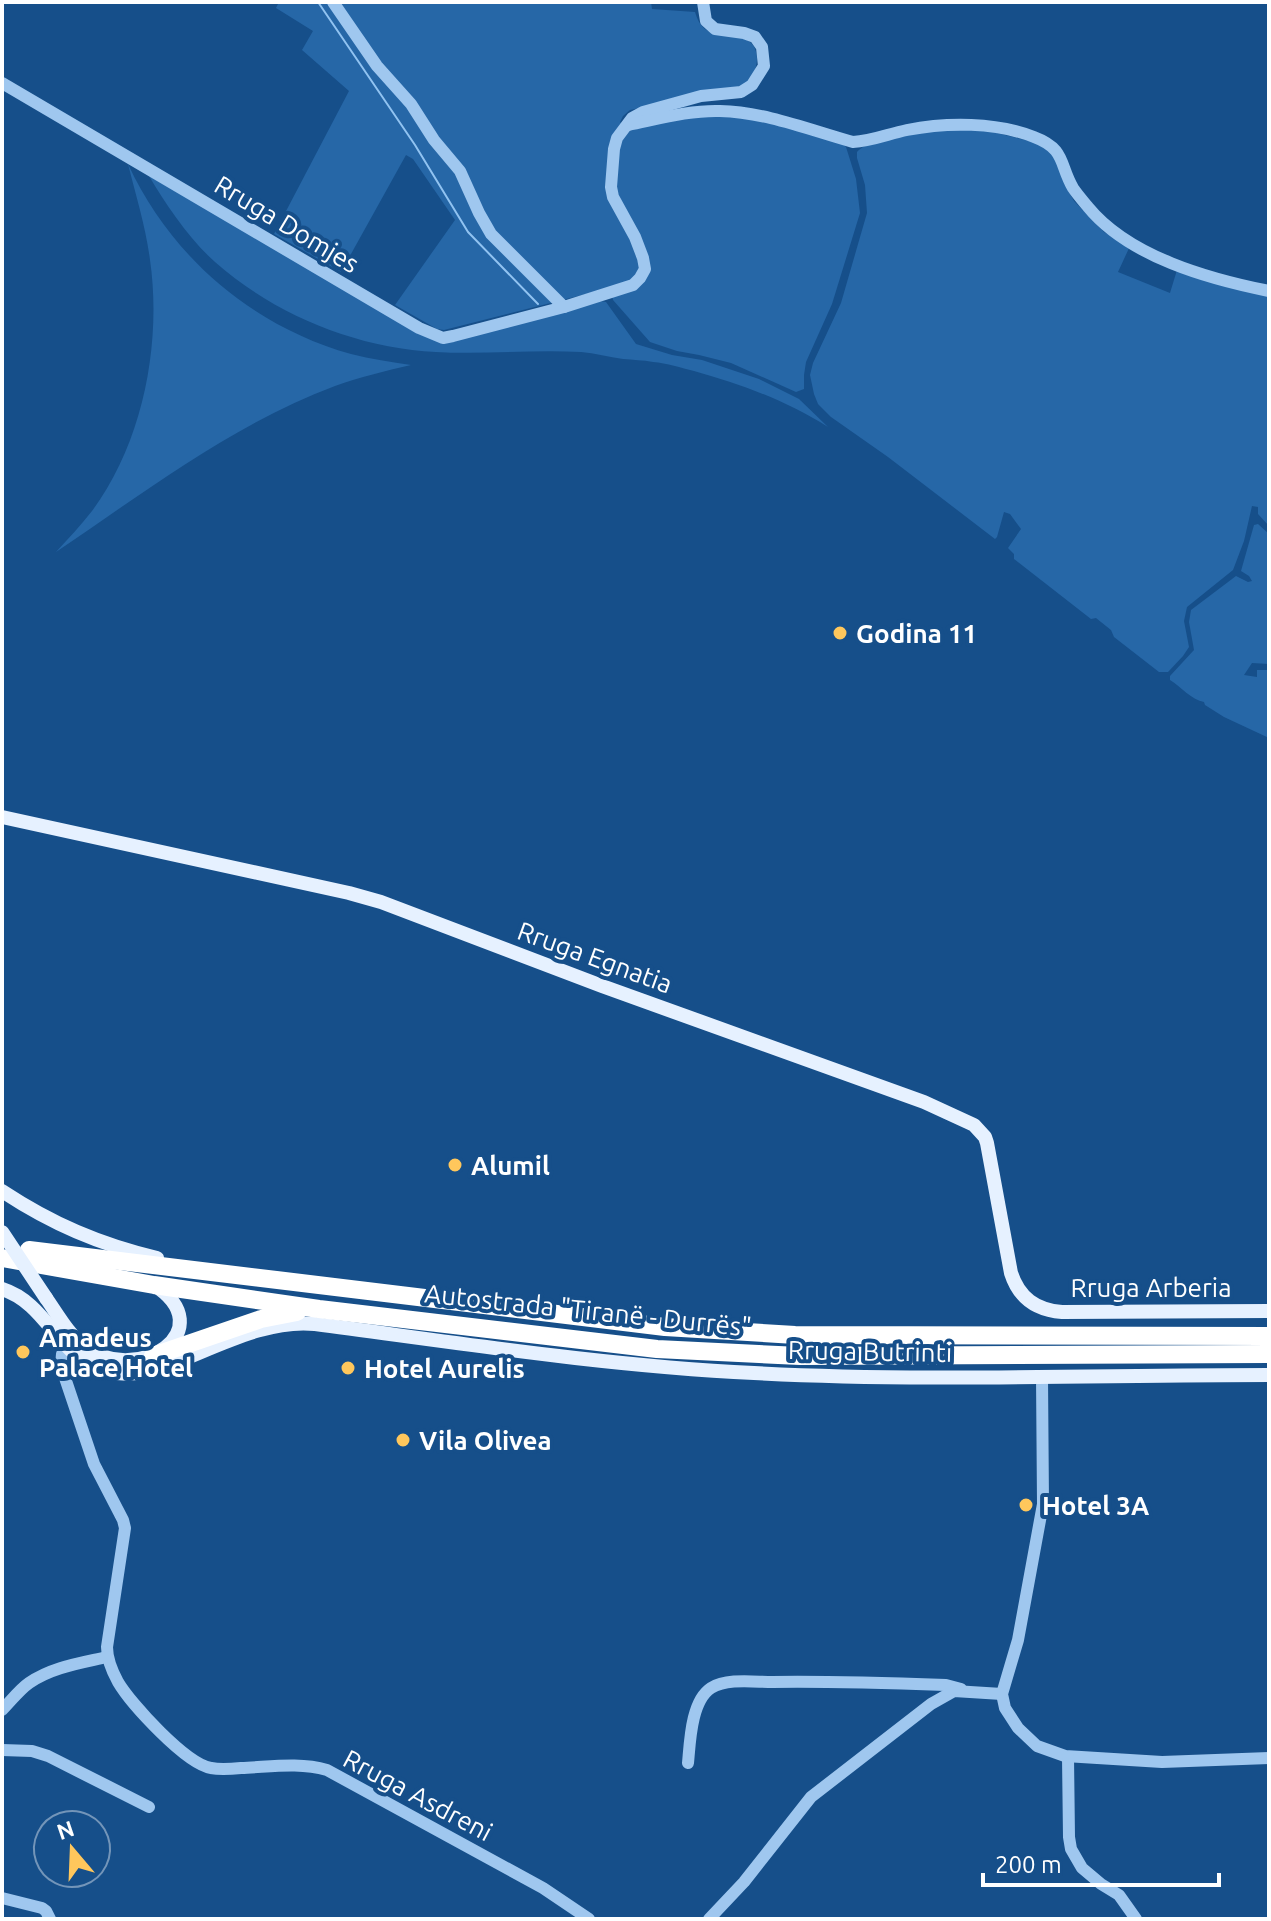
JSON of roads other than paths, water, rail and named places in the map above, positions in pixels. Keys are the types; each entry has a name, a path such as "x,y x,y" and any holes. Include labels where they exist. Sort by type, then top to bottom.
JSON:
{"highway":[{"name":"Autostrada \"Tiranë - Durrës\"","path":"2,1247 665,1327 795,1335 1269,1336"},
{"name":"Autostrada \"Tiranë - Durrës\"","path":"2,1258 154,1285 319,1309 673,1350 800,1356 1269,1354"},
{"path":"153,1356 261,1319 291,1318 319,1309"}],"main road":[{"name":"Rruga Egnatia","path":"2,817 381,902 581,979 871,1082 959,1117 979,1130 987,1143 1011,1273 1018,1290 1033,1305"},
{"path":"2,1191 26,1207 90,1239 188,1269"},
{"path":"2,1232 70,1332 96,1354 132,1361 153,1356 173,1341 179,1324 178,1315 172,1300 154,1285"},
{"path":"2,1289 18,1295 34,1307 67,1348 80,1359 96,1368 116,1373 135,1374 161,1368 291,1318"},
{"name":"Rruga Arberia","path":"1033,1305 1062,1312 1269,1311"},
{"name":"Rruga Butrinti","path":"291,1318 377,1332 668,1367 753,1373 1042,1377 1269,1375"}],"street":[{"path":"333,2 377,66 411,104 434,140 460,171 491,234 564,307"},
{"path":"628,125 643,112 701,96 735,94 748,89 757,80 764,66 759,41 744,33 715,29 706,21 703,2"},
{"name":"Rruga Domjes","path":"2,83 432,335 443,338 564,307 633,285 640,278 645,269 643,258 611,187 617,138 628,125"},
{"path":"628,125 697,112 721,111 757,115 853,142 945,125 986,126 1033,136 1060,153 1073,187 1090,210 1121,237 1198,273 1269,291"},
{"path":"2,1710 20,1691 40,1677 107,1657 108,1630 125,1528 94,1464 61,1366 62,1354 67,1348"},
{"path":"1042,1377 1043,1504 1018,1640 1002,1694 1005,1708 1025,1736 1037,1746 1068,1757 1162,1762 1269,1758"},
{"name":"Rruga Asdreni","path":"107,1657 116,1678 132,1700 175,1746 201,1765 225,1769 298,1765 327,1770 543,1888 589,1919"},
{"path":"688,1763 698,1706 710,1689 720,1684 800,1681 946,1685 966,1691"},
{"path":"709,1919 744,1882 811,1797 931,1704 954,1691 1002,1694"},
{"path":"2,1750 32,1751 48,1756 149,1807"},
{"path":"1068,1757 1071,1849 1082,1868 1119,1895 1136,1919"},
{"path":"2,1898 42,1908 50,1919"}],"waterway":[{"path":"318,2 415,145 468,232 538,304"}],"place":[{"name":"Godina 11","path":"840,633"},
{"name":"Alumil","path":"455,1165"},
{"name":"Amadeus Palace Hotel","path":"23,1352"},
{"name":"Hotel Aurelis","path":"348,1368"},
{"name":"Vila Olivea","path":"403,1440"},
{"name":"Hotel 3A","path":"1026,1505"}]}
